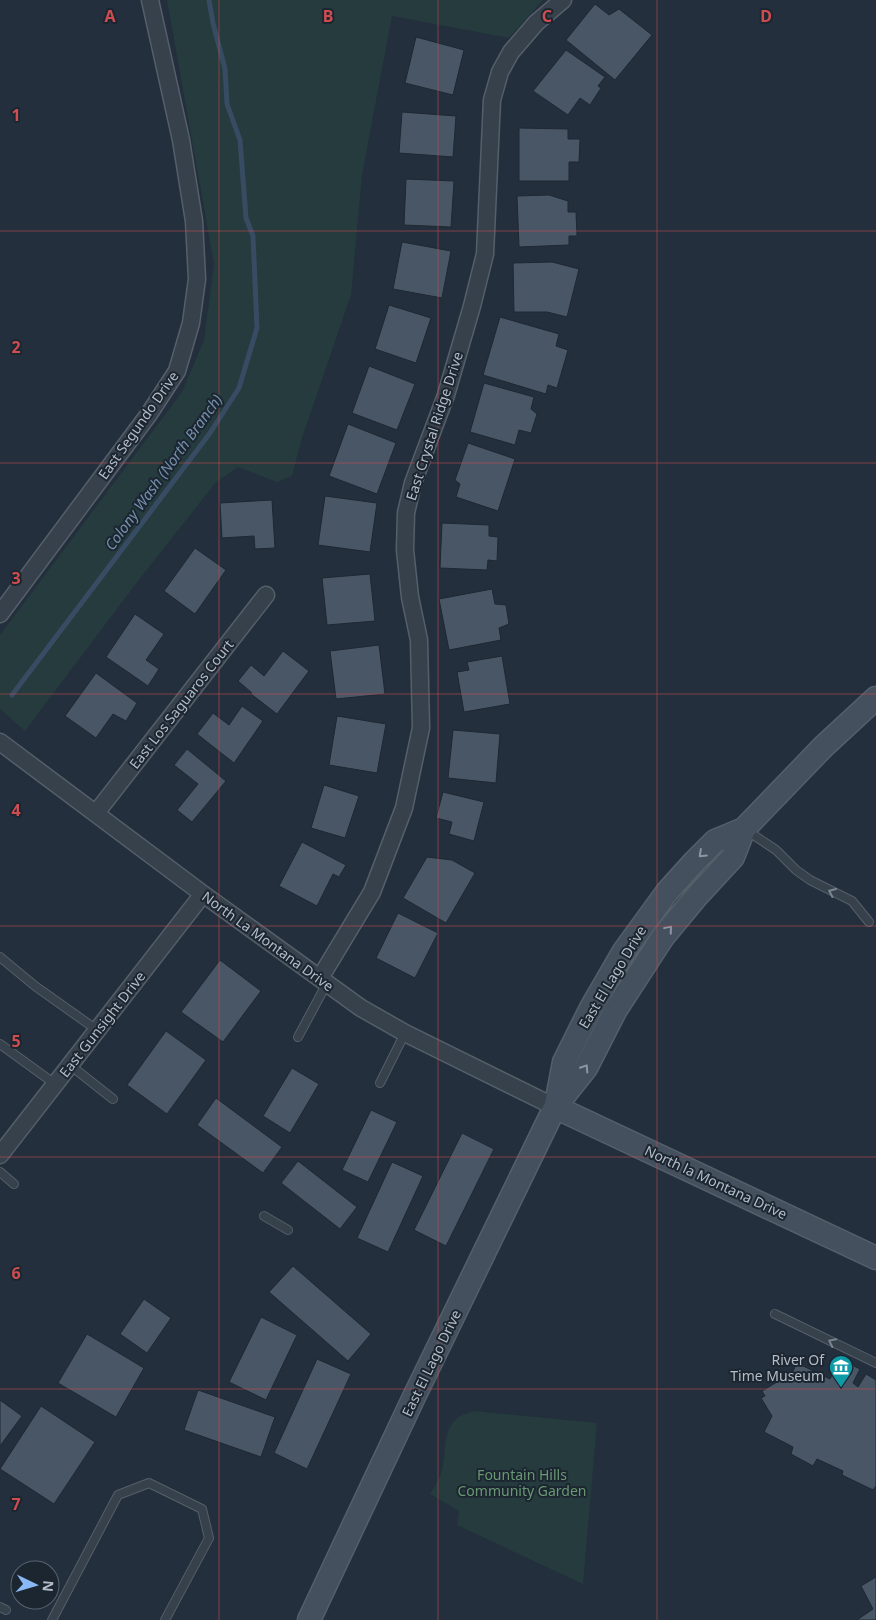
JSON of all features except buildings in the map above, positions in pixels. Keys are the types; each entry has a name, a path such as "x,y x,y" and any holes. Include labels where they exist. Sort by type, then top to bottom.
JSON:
{"street":[{"name":"East Segundo Drive","path":"0,614 148,414 177,371 191,323 197,279 194,221 181,140 150,0"},
{"name":"East Crystal Ridge Drive","path":"324,981 372,892 404,808 421,728 419,640 410,597 405,550 406,513 413,483 446,395 485,254 492,100 500,72 511,52 536,23 564,0"},
{"name":"East Los Saguaros Court","path":"96,813 266,595"},
{"name":"East El Lago Drive","path":"309,1620 413,1399 555,1107 586,1068 615,1011 663,937 696,896 733,857 744,829 823,747 876,698"},
{"name":"North La Montana Drive","path":"0,742 203,894 360,1008 405,1033 555,1107"},
{"name":"East Gunsight Drive","path":"0,1155 203,894"},
{"name":"North la Montana Drive","path":"555,1107 876,1258"}],"lane":[{"path":"744,829 776,850 796,870 810,880 852,901 868,922"},
{"path":"0,956 35,986 98,1030"},
{"path":"298,1037 324,981"},
{"path":"380,1082 405,1033"},
{"path":"0,1044 55,1084"},
{"path":"70,1065 113,1099"},
{"path":"0,1172 14,1184"},
{"path":"264,1216 288,1230"},
{"path":"775,1314 876,1363"},
{"path":"52,1620 118,1495 150,1483 202,1509 209,1538 165,1620"}],"green space":[{"path":"167,0 543,0 509,38 392,16 362,175 351,295 302,438 292,476 277,482 238,467 216,482 135,585 25,731 0,709 0,635 182,392 204,340 214,264"},
{"name":"Fountain Hills Community Garden","path":"474,1411 597,1423 583,1584 457,1525 459,1511 430,1494 442,1470 447,1433 456,1420"}],"waterway":[{"name":"Colony Wash (North Branch)","path":"12,695 210,433 239,388 257,328 253,236 246,218 240,140 227,104 225,69 209,0"}],"place":[{"name":"River Of Time Museum","path":"841,1388"}]}
